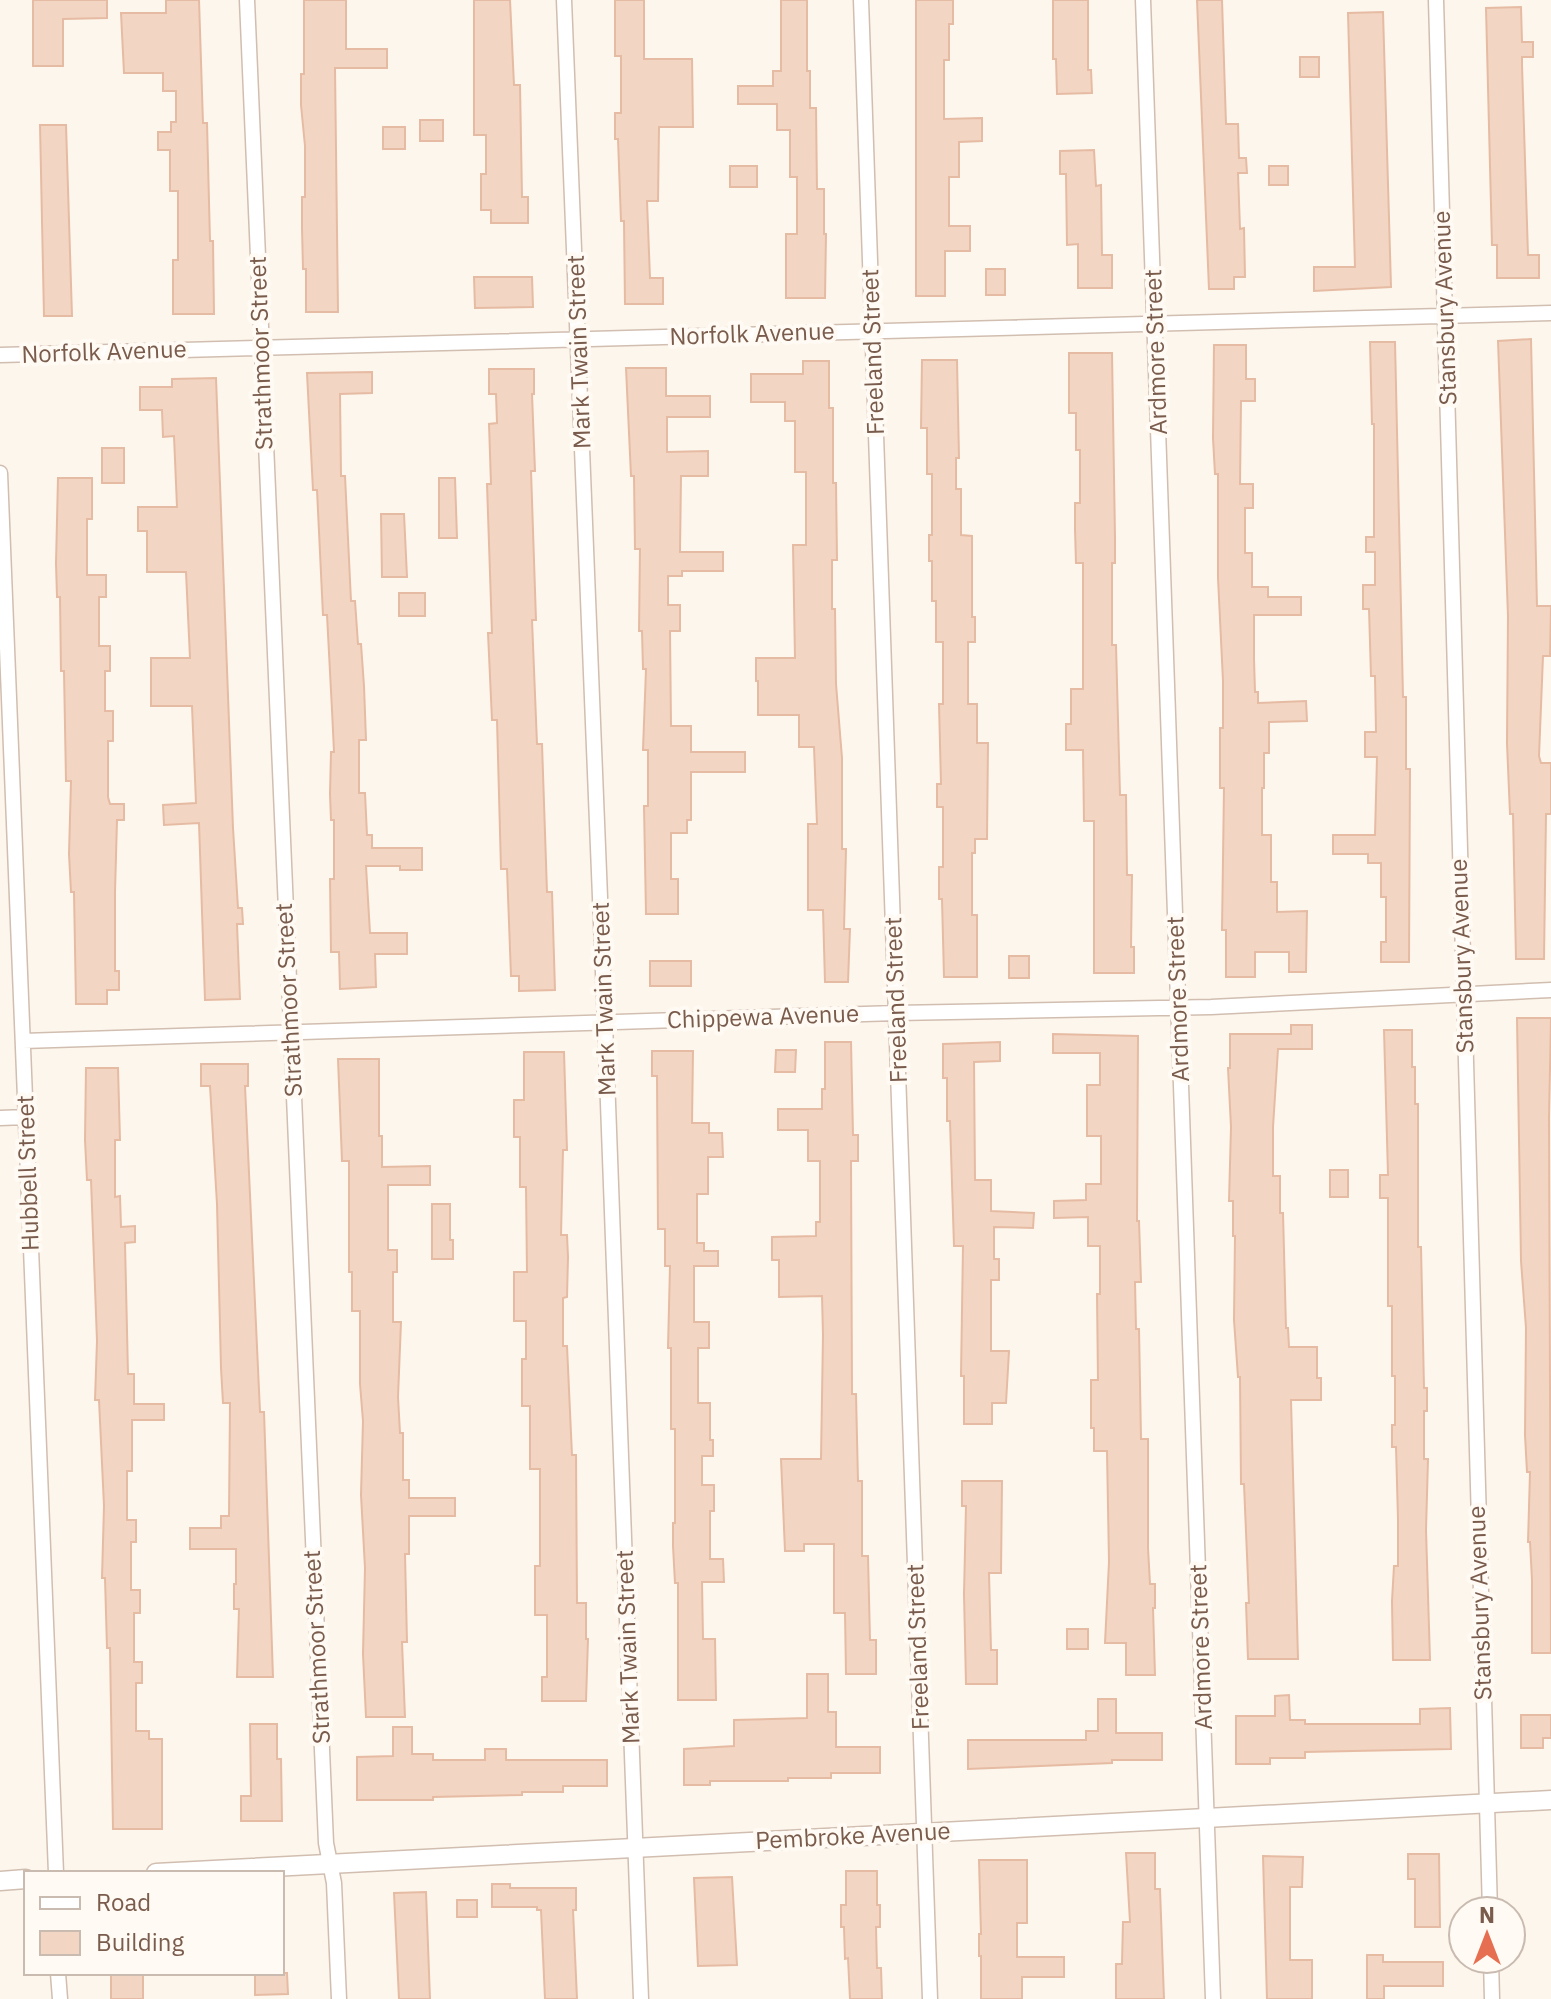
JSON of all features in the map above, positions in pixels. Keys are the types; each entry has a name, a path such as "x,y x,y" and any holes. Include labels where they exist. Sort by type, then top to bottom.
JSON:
{"street":[{"name":"Strathmoor Street","path":"247,0 325,1827 334,1883 339,1999"},
{"name":"Mark Twain Street","path":"564,0 641,1999"},
{"name":"Freeland Street","path":"861,0 930,1999"},
{"name":"Ardmore Street","path":"1143,0 1213,1999"},
{"name":"Stansbury Avenue","path":"1436,0 1489,1895"},
{"name":"Norfolk Avenue","path":"0,355 1551,313"},
{"name":"Hubbell Street","path":"0,473 5,721 23,1041 56,1871"},
{"name":"Chippewa Avenue","path":"23,1041 1178,1007 1551,990"},
{"path":"0,1118 26,1117"},
{"name":"Pembroke Avenue","path":"195,1871 1551,1800"},
{"path":"0,1881 24,1879"},
{"path":"58,1975 60,1999"},
{"path":"1491,1975 1492,1999"}],"building":[{"path":"33,0 107,0 107,18 63,19 63,66 33,66"},
{"path":"166,0 199,0 203,123 207,123 210,241 213,241 214,314 173,314 173,260 178,260 178,191 170,191 170,150 158,150 158,132 171,132 171,122 176,122 176,91 163,91 163,73 124,73 121,13 166,13"},
{"path":"304,0 346,0 346,49 387,49 387,68 335,68 338,312 306,312 302,228 305,146 301,105"},
{"path":"474,0 510,0 514,85 520,85 522,197 528,197 528,223 491,223 491,210 481,210 481,174 486,174 486,135 474,135"},
{"path":"615,0 644,0 644,59 692,59 693,127 659,127 658,201 647,201 650,278 663,278 663,304 625,304 624,221 621,221 618,139 615,139 615,113 621,113 621,56 615,56"},
{"path":"781,0 807,0 807,71 810,71 810,108 816,108 817,189 824,189 825,298 786,298 786,234 797,234 797,177 790,177 790,130 777,130 777,104 738,104 738,86 773,86 773,71 781,71"},
{"path":"916,0 953,0 949,60 944,60 944,119 982,118 982,141 959,142 959,177 949,177 949,226 970,226 970,251 945,251 945,296 916,296"},
{"path":"1053,0 1088,0 1088,70 1091,70 1092,93 1057,94 1056,59 1053,59"},
{"path":"1197,0 1222,0 1226,124 1238,124 1239,158 1246,158 1247,173 1238,173 1245,277 1234,277 1234,289 1209,289"},
{"path":"1521,7 1522,42 1533,42 1533,57 1522,57 1522,65 1528,255 1539,255 1539,278 1497,278 1497,245 1492,245 1486,8"},
{"path":"1383,12 1391,287 1314,291 1314,267 1355,267 1348,13"},
{"path":"1300,57 1319,57 1319,77 1300,77"},
{"path":"420,120 443,120 443,141 420,141"},
{"path":"40,125 66,125 72,316 44,316"},
{"path":"383,127 405,127 405,149 383,149"},
{"path":"1094,150 1096,186 1101,185 1102,255 1112,255 1112,288 1078,288 1078,244 1067,245 1066,174 1060,174 1060,151"},
{"path":"730,166 757,166 757,187 730,187"},
{"path":"1269,166 1288,166 1288,185 1269,185"},
{"path":"986,269 1005,269 1005,295 986,295"},
{"path":"474,277 532,277 533,307 475,308"},
{"path":"1531,339 1537,606 1551,606 1550,656 1543,656 1539,756 1541,763 1551,763 1551,814 1546,814 1544,959 1516,959 1513,814 1510,814 1507,743 1508,616 1498,341"},
{"path":"1370,342 1395,342 1403,697 1406,697 1406,769 1410,769 1409,962 1381,962 1381,942 1386,942 1386,897 1381,897 1381,863 1368,863 1368,854 1333,854 1333,835 1375,835 1377,757 1365,757 1365,732 1376,732 1375,676 1371,676 1369,609 1363,609 1363,585 1375,585 1375,552 1366,552 1366,537 1374,537"},
{"path":"1214,345 1246,345 1246,379 1255,379 1255,401 1241,401 1240,484 1253,484 1253,508 1245,508 1245,553 1252,553 1252,587 1268,587 1268,597 1301,597 1301,615 1254,615 1254,659 1258,703 1306,701 1307,721 1269,722 1269,753 1264,753 1262,835 1271,835 1271,882 1277,882 1277,912 1307,911 1306,972 1289,972 1289,952 1255,952 1255,977 1226,977 1226,930 1222,930 1224,788 1220,788 1220,728 1223,728 1223,681 1218,578 1218,474 1215,474 1213,438"},
{"path":"1069,353 1112,353 1115,563 1112,563 1112,645 1116,645 1120,795 1126,795 1127,875 1132,875 1131,947 1134,947 1134,973 1094,973 1094,821 1084,821 1083,750 1066,750 1066,724 1071,724 1071,689 1083,689 1083,563 1076,563 1075,529 1075,503 1080,503 1080,450 1076,450 1076,413 1069,413"},
{"path":"922,360 957,360 959,458 956,458 956,489 961,489 961,535 972,536 972,617 975,617 975,642 968,642 968,704 977,704 977,743 988,743 987,839 975,839 975,853 972,853 972,915 977,915 977,977 944,977 942,899 939,899 939,867 943,867 943,807 937,807 937,784 941,784 939,704 943,704 943,642 936,642 936,601 932,601 932,561 929,561 932,474 927,474 927,428 921,428"},
{"path":"803,361 829,361 829,408 833,408 837,560 832,560 832,609 835,609 836,684 842,758 842,849 846,849 844,929 850,929 848,982 825,982 823,910 808,910 808,824 817,824 814,747 799,747 799,715 758,715 756,658 795,658 793,545 806,545 806,472 795,472 795,421 785,421 785,402 751,402 751,374 803,374"},
{"path":"626,368 666,368 666,396 710,396 710,417 667,417 667,452 708,451 708,476 681,476 680,552 723,552 723,571 682,571 682,576 668,576 668,605 680,605 680,631 670,631 671,726 691,726 691,752 745,752 745,772 691,772 691,820 687,820 687,833 671,833 671,879 678,879 678,914 646,914 644,806 648,806 648,750 643,750 646,669 643,669 642,631 639,631 640,549 635,549 634,476 631,476"},
{"path":"489,369 534,369 535,471 531,471 536,620 532,620 537,744 542,744 547,892 552,892 555,990 519,991 519,976 511,976 507,869 501,869 497,720 492,720 488,633 492,633 487,484 491,484 489,424 497,423 496,394 489,394"},
{"path":"372,372 372,393 340,394 341,476 345,476 351,601 355,601 364,686 366,740 359,740 359,793 365,793 367,835 372,835 372,848 422,848 422,870 400,870 400,866 366,866 370,933 407,933 407,954 375,954 376,987 340,989 339,952 331,952 330,879 334,879 334,820 331,820 330,794 331,752 334,752 327,615 323,615 307,373"},
{"path":"216,378 233,828 238,908 242,908 243,924 237,924 240,999 205,1000 199,823 164,825 163,805 196,803 192,706 151,706 151,658 190,658 186,572 147,572 147,531 138,531 138,507 177,507 174,436 163,437 162,410 140,410 140,387 172,387 172,379"},
{"path":"102,448 124,448 124,483 102,483"},
{"path":"58,478 92,478 92,519 87,519 87,575 106,575 106,597 99,597 99,646 110,646 110,671 105,671 105,711 113,711 113,741 108,741 108,797 110,804 124,804 124,820 117,820 115,892 115,971 119,971 119,990 107,990 107,1004 76,1004 74,892 71,892 69,854 71,781 66,781 64,671 61,671 60,597 57,597"},
{"path":"439,478 455,478 457,538 439,538"},
{"path":"381,514 404,514 407,577 382,577"},
{"path":"399,593 425,593 425,616 399,616"},
{"path":"1009,956 1029,956 1029,978 1009,978"},
{"path":"650,961 691,961 691,986 650,986"},
{"path":"1517,1018 1551,1018 1551,1653 1532,1653"},
{"path":"1291,1025 1312,1025 1312,1049 1278,1049 1273,1176 1280,1176 1289,1347 1317,1347 1321,1400 1291,1400 1298,1659 1248,1659 1246,1603 1249,1603 1244,1484 1241,1484 1240,1377 1234,1320 1235,1236 1233,1201 1229,1201 1230,1034 1291,1034"},
{"path":"1384,1030 1412,1030 1415,1104 1418,1104 1418,1247 1421,1247 1424,1388 1427,1388 1424,1459 1428,1459 1426,1530 1430,1660 1393,1660 1392,1601 1394,1566 1398,1566 1398,1519 1396,1447 1392,1447 1395,1376 1392,1376 1392,1306 1388,1306 1388,1198 1380,1198 1380,1175 1388,1175"},
{"path":"1053,1034 1138,1036 1137,1221 1141,1282 1135,1282 1136,1329 1139,1329 1141,1439 1148,1439 1148,1548 1150,1584 1155,1584 1155,1675 1126,1675 1126,1643 1105,1643 1109,1562 1107,1451 1094,1451 1094,1428 1091,1428 1091,1380 1098,1380 1100,1246 1088,1246 1088,1217 1054,1218 1054,1201 1086,1200 1086,1184 1101,1184 1101,1136 1087,1136 1087,1085 1100,1085 1100,1053 1053,1053"},
{"path":"825,1042 851,1042 853,1135 858,1135 858,1161 851,1161 852,1394 856,1394 858,1481 862,1481 862,1556 868,1556 870,1640 876,1640 876,1674 846,1674 845,1613 834,1613 834,1544 804,1544 804,1551 785,1551 781,1459 821,1459 823,1335 822,1296 779,1297 779,1260 772,1260 772,1237 816,1236 816,1222 820,1222 820,1161 808,1161 808,1130 778,1130 778,1109 822,1109"},
{"path":"1000,1042 1000,1061 974,1062 975,1180 991,1180 991,1211 1034,1213 1033,1228 994,1227 994,1259 999,1259 999,1280 991,1280 991,1351 1009,1351 1006,1403 992,1403 992,1424 964,1424 964,1376 961,1376 963,1246 954,1246 950,1121 947,1121 947,1078 943,1078 943,1044"},
{"path":"776,1050 796,1050 795,1072 775,1072"},
{"path":"652,1051 693,1051 692,1123 709,1123 709,1133 722,1133 723,1157 708,1157 708,1194 697,1194 697,1243 704,1243 704,1251 718,1251 718,1266 694,1266 694,1322 709,1322 709,1348 698,1348 698,1403 710,1403 710,1440 713,1440 713,1456 702,1456 702,1485 714,1485 714,1511 710,1511 710,1559 723,1559 724,1582 702,1582 703,1639 715,1639 716,1700 678,1700 678,1583 675,1583 673,1546 675,1429 671,1429 671,1348 668,1348 670,1266 665,1266 665,1229 658,1229 657,1076 652,1076"},
{"path":"524,1052 564,1052 567,1150 563,1150 561,1235 567,1235 568,1257 567,1297 563,1298 563,1346 567,1346 572,1455 576,1455 577,1603 586,1603 586,1701 542,1701 542,1677 547,1677 547,1615 535,1615 535,1566 540,1566 540,1469 530,1469 530,1406 522,1406 526,1321 514,1321 514,1272 527,1272 526,1187 520,1187 520,1137 514,1137 514,1100 524,1100"},
{"path":"338,1059 379,1059 382,1167 430,1166 430,1185 388,1185 388,1250 397,1250 397,1272 393,1272 393,1322 401,1322 398,1397 400,1433 403,1433 403,1480 409,1480 409,1498 455,1498 455,1516 409,1516 409,1554 405,1554 407,1642 402,1642 405,1717 366,1717 360,1311 352,1311 349,1161 342,1161"},
{"path":"201,1064 248,1064 248,1086 245,1086 260,1412 264,1412 273,1677 237,1677 239,1609 234,1609 236,1549 190,1549 190,1528 221,1528 221,1516 229,1516 230,1403 223,1403 210,1086 201,1086"},
{"path":"86,1068 118,1068 120,1140 115,1140 115,1197 120,1196 121,1227 135,1226 135,1242 125,1243 128,1374 134,1374 134,1404 164,1404 164,1420 132,1420 132,1471 127,1471 127,1520 136,1520 136,1542 131,1542 131,1590 140,1590 140,1613 134,1613 134,1662 142,1662 142,1683 136,1683 136,1731 149,1731 149,1739 162,1739 162,1829 113,1829 110,1648 107,1648 105,1578 102,1578 104,1506 99,1400 95,1400 97,1341 91,1180 87,1180 85,1140"},
{"path":"1330,1170 1348,1170 1348,1197 1330,1197"},
{"path":"432,1204 450,1204 453,1259 432,1259"},
{"path":"962,1481 1002,1481 1001,1573 989,1573 991,1650 997,1650 997,1684 966,1684 966,1506 962,1506"},
{"path":"1067,1629 1088,1629 1088,1649 1067,1649"},
{"path":"807,1674 828,1674 828,1712 836,1712 836,1747 880,1747 880,1773 831,1773 831,1778 710,1781 710,1785 684,1785 684,1749 734,1746 734,1720 807,1718"},
{"path":"1289,1695 1290,1720 1305,1720 1305,1724 1420,1724 1420,1709 1450,1708 1451,1749 1305,1752 1305,1758 1270,1758 1270,1764 1236,1764 1236,1716 1275,1716 1275,1696"},
{"path":"1098,1699 1116,1699 1116,1733 1162,1733 1162,1760 968,1769 968,1740 1086,1740 1086,1731 1098,1731"},
{"path":"1521,1715 1551,1715 1551,1738 1543,1738 1543,1748 1521,1748"},
{"path":"250,1724 277,1724 282,1821 241,1821 241,1796 251,1796"},
{"path":"393,1727 412,1727 412,1754 433,1754 433,1760 485,1760 485,1749 506,1749 506,1760 607,1760 607,1786 563,1786 563,1792 433,1797 433,1800 357,1800 357,1757 393,1756"},
{"path":"1126,1853 1155,1853 1155,1889 1160,1889 1164,1999 1116,1999 1116,1964 1122,1964 1123,1922 1130,1922"},
{"path":"1408,1854 1439,1854 1440,1927 1415,1927 1415,1879 1408,1879"},
{"path":"1263,1856 1303,1857 1302,1887 1290,1887 1290,1960 1312,1960 1312,1999 1267,1999"},
{"path":"979,1860 1027,1860 1027,1923 1017,1923 1017,1957 1064,1957 1064,1977 1022,1977 1022,1999 981,1999"},
{"path":"846,1871 877,1871 880,1927 876,1927 877,1968 881,1968 882,1999 850,1999 848,1958 845,1959 844,1927 841,1927 841,1905 846,1905"},
{"path":"732,1877 737,1965 698,1966 694,1878"},
{"path":"492,1884 510,1884 510,1888 576,1888 576,1910 573,1910 577,1999 545,1999 541,1910 537,1907 492,1907"},
{"path":"426,1892 430,1999 399,1999 394,1893"},
{"path":"457,1900 477,1900 477,1917 457,1917"},
{"path":"1367,1955 1383,1955 1383,1962 1443,1962 1443,1986 1384,1986 1384,1999 1367,1999"},
{"path":"287,1973 288,1994 255,1995 255,1975"},
{"path":"111,1975 143,1975 143,1999 111,1999"}]}
